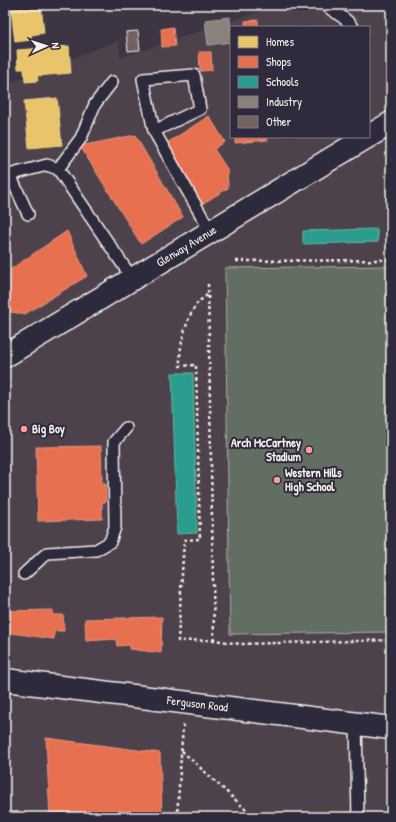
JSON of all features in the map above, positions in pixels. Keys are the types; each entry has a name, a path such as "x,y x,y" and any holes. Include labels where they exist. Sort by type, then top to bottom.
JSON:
{"main road":[{"name":"Glenway Avenue","path":"370,135 391,123"},
{"name":"Glenway Avenue","path":"5,356 365,138"},
{"name":"Ferguson Road","path":"5,680 391,728"}],"lane":[{"path":"326,5 350,23 352,26"},
{"path":"154,131 200,109 194,75 144,79 154,131 210,231"},
{"path":"58,169 81,138 95,104 112,82"},
{"path":"28,214 8,175 47,165 58,169 132,278"},
{"path":"24,574 47,553 96,550 110,542 115,527 114,442 126,428"},
{"path":"356,723 358,817"}],"path":[{"path":"236,261 391,260"},
{"path":"208,284 214,640"},
{"path":"208,294 196,304 183,333 179,356 180,366 196,365 200,539 184,540 178,641 214,640 240,644 391,640"},
{"path":"177,817 184,702"},
{"path":"181,750 254,817"}],"shaded area":[{"path":"280,5 391,5 391,817 5,817 5,85 119,40 120,58"}],"green space":[{"name":"Arch McCartney Stadium","path":"391,266 391,632 230,634 225,268"}],"building: Homes":[{"path":"41,5 44,33 31,35 32,40 15,42 11,9"},
{"path":"69,46 71,73 37,76 38,81 25,82 24,69 18,69 17,50"},
{"path":"57,98 62,145 29,148 24,101"}],"building: Shops":[{"path":"258,20 258,26 245,26 245,21"},
{"path":"173,27 175,46 162,47 161,29"},
{"path":"199,52 211,52 212,70 200,71"},
{"path":"209,116 225,142 214,149 227,169 228,188 202,204 164,145"},
{"path":"135,135 183,217 141,244 80,146"},
{"path":"235,138 267,138 268,140 235,143"},
{"path":"67,231 87,276 25,314 10,312 11,269"},
{"path":"101,446 102,484 106,484 106,502 102,502 102,519 38,521 36,447"},
{"path":"53,610 53,615 63,615 64,631 54,631 54,639 5,632 5,611"},
{"path":"162,617 161,653 130,649 130,645 117,646 116,639 86,641 85,619"},
{"path":"46,738 160,753 162,817 50,817"}],"building: Schools":[{"path":"377,229 378,242 303,244 303,231"},
{"path":"172,373 193,373 197,533 177,534"}],"building: Industry":[{"path":"230,17 230,42 208,45 205,20"}],"building: Other":[{"path":"138,31 140,50 128,51 126,32"}],"place":[{"name":"Big Boy","path":"24,429"},
{"name":"Arch McCartney Stadium","path":"309,450"},
{"name":"Western Hills High School","path":"277,480"}]}
